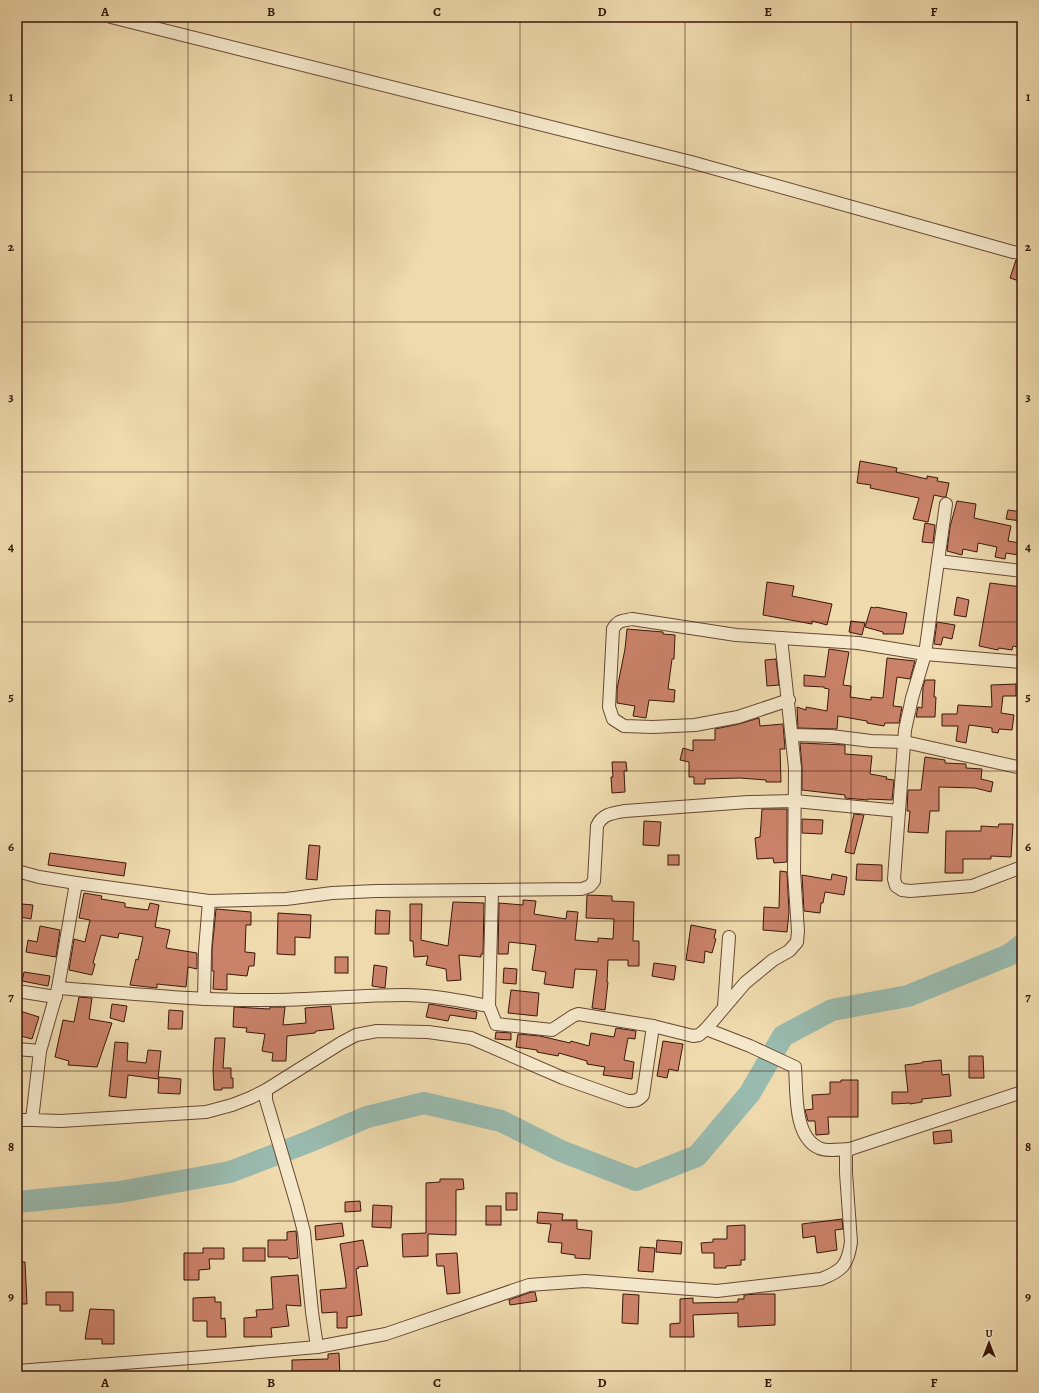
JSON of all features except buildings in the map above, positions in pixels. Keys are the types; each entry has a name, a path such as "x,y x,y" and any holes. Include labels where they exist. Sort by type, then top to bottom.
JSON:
{"street":[{"path":"111,17 692,162 1012,252 1022,253"},
{"path":"946,504 925,654 912,698 905,730 894,879 896,886 902,890 910,891 972,886 1022,867"},
{"path":"938,561 1022,571"},
{"path":"789,700 738,717 695,725 624,726 613,718 609,707 613,629 616,623 632,619 736,635 858,643 925,654 1022,662"},
{"path":"492,890 489,1006 495,1023 498,1025 552,1030 578,1014 653,1026 693,1036 699,1035 706,1029 744,983 773,960 789,951 797,942 798,931 794,872 795,768 789,700 781,638"},
{"path":"792,735 831,736 870,741 905,742 1022,768"},
{"path":"17,871 39,877 76,883 209,901 286,899 332,893 376,891 457,889 582,889 590,886 594,881 597,826 600,820 610,814 626,811 748,802 795,801 899,811"},
{"path":"32,1120 40,1052 57,993 76,883"},
{"path":"204,999 205,950 209,901"},
{"path":"724,1006 729,937"},
{"path":"17,991 204,999 268,1000 336,998 371,995 406,995 446,998 489,1006"},
{"path":"17,1120 61,1121 206,1112 266,1095 341,1043 356,1035 377,1031 398,1030 428,1032 471,1038 563,1078 628,1102 635,1102 643,1095 653,1026"},
{"path":"706,1029 750,1046 795,1067 799,1112 805,1135 810,1141 820,1148 834,1150 850,1149 1022,1092"},
{"path":"17,1049 40,1052"},
{"path":"266,1095 304,1232 317,1347"},
{"path":"17,1371 317,1347 386,1334 529,1285 585,1281 717,1291 821,1279 842,1269 850,1253 852,1242 846,1153 850,1149"}],"waterway":[{"path":"17,1202 120,1192 230,1172 308,1142 367,1117 424,1103 501,1121 561,1151 636,1180 697,1156 750,1093 783,1036 832,1010 908,996 1009,955 1022,945"}]}
